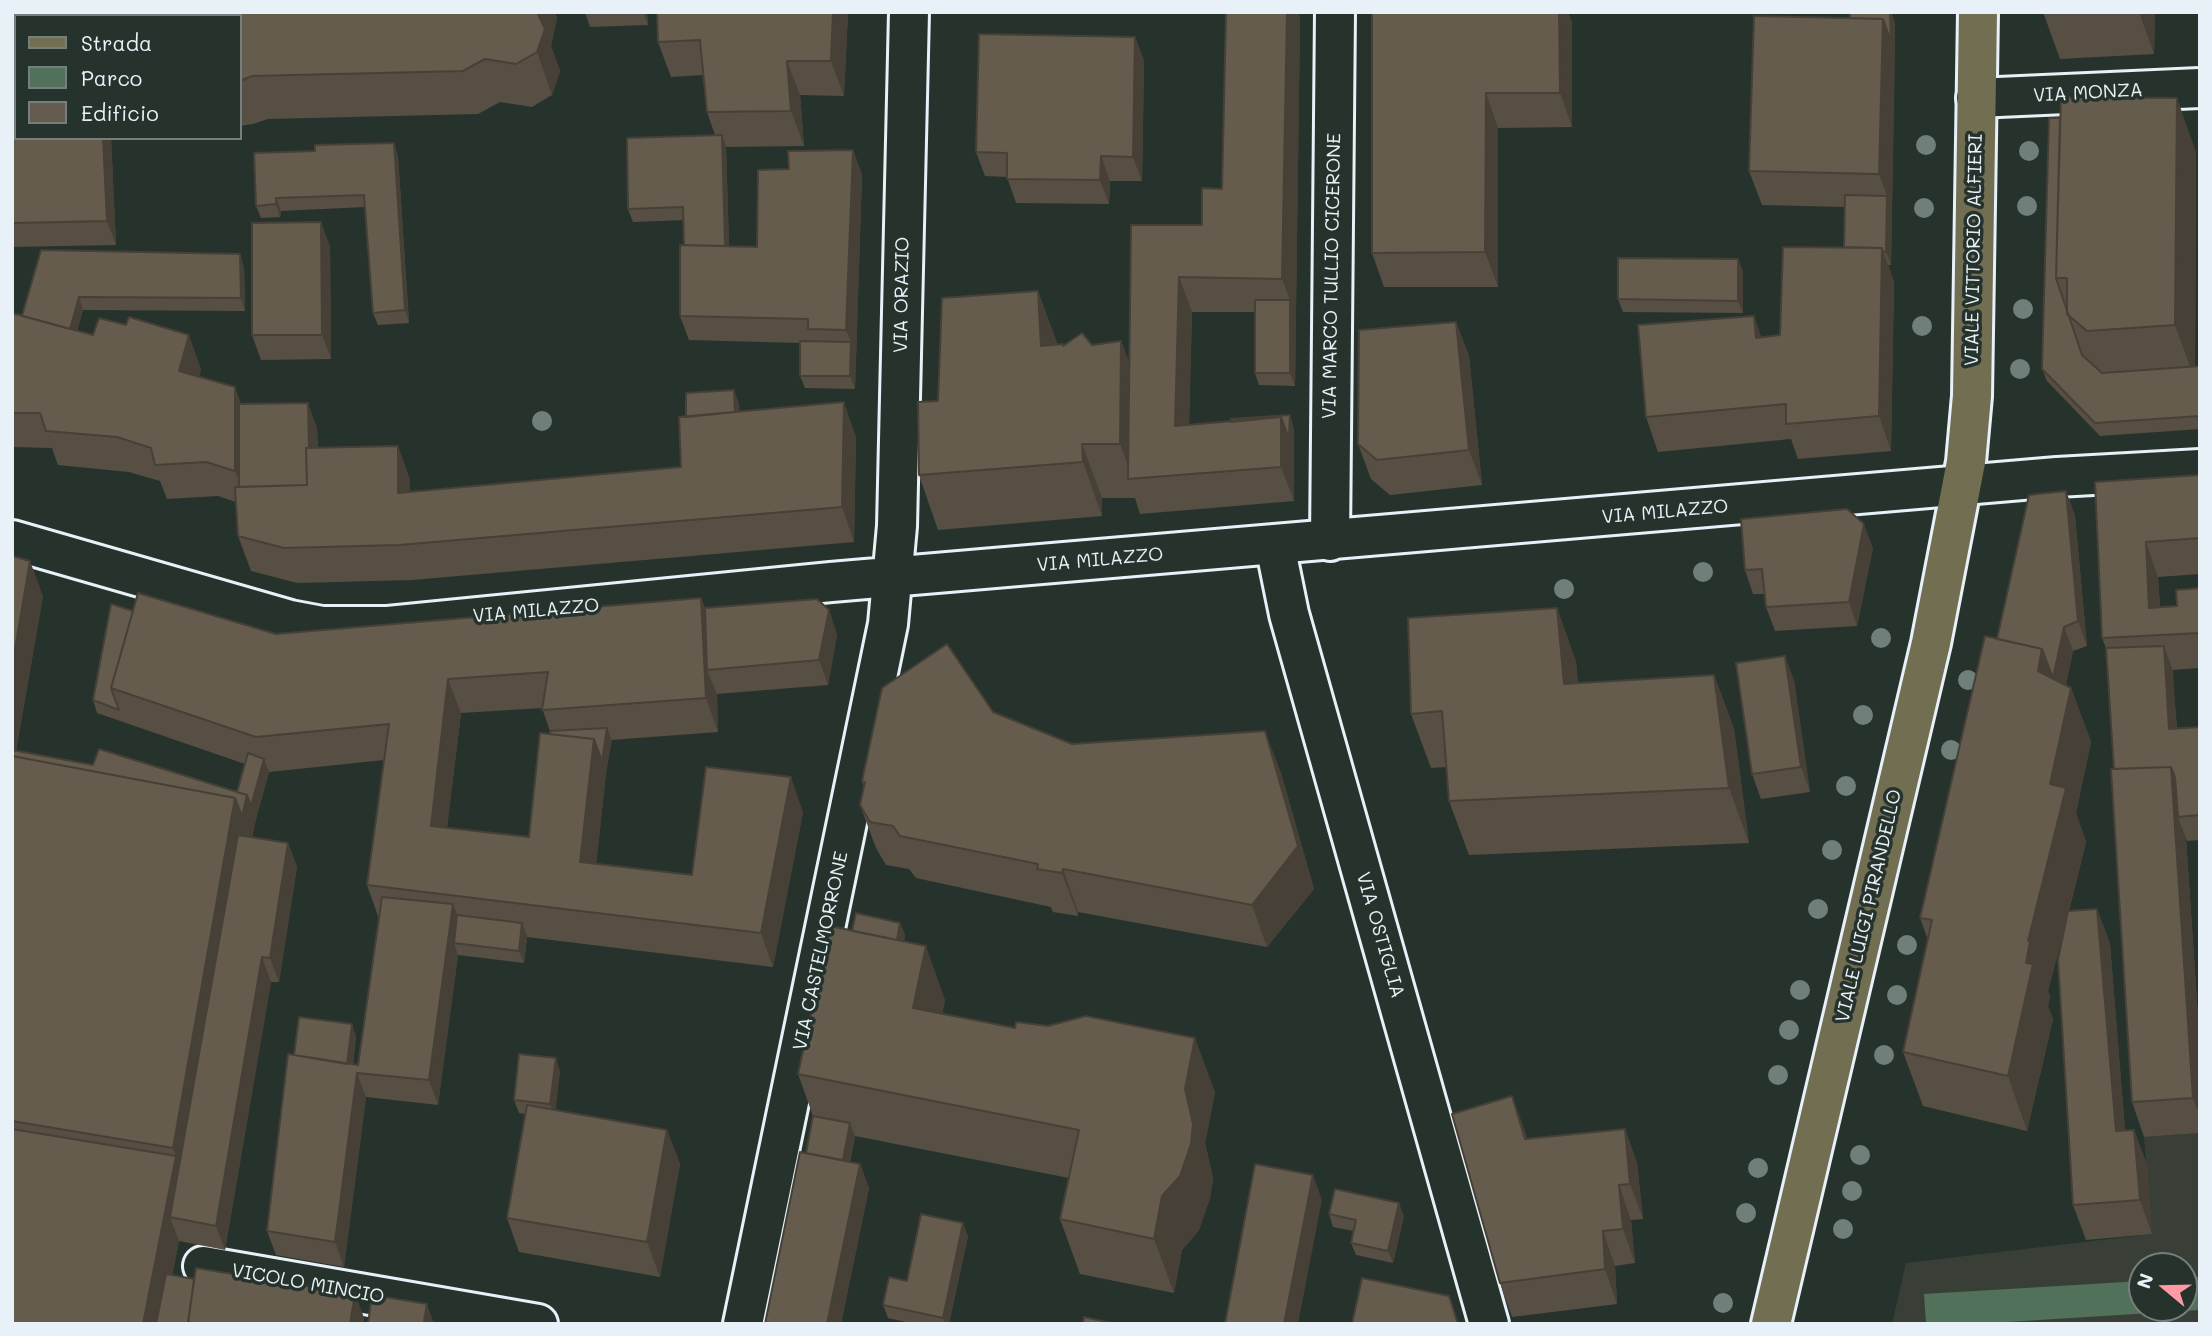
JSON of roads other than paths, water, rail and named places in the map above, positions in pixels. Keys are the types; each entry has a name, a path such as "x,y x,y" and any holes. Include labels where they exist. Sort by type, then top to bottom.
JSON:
{"main road":[{"name":"VIALE VITTORIO ALFIERI","path":"1962,488 1972,396 1978,12"},
{"name":"VIALE LUIGI PIRANDELLO","path":"1771,1324 1931,643 1962,488"}],"street":[{"name":"VIA ORAZIO","path":"894,578 909,12"},
{"name":"VIA MARCO TULLIO CICERONE","path":"1330,541 1335,12"},
{"name":"VIA MONZA","path":"1976,99 2200,88"},
{"name":"VIA MILAZZO","path":"12,540 248,611 322,626 388,626 894,578 1962,488 2057,477 2200,469"},
{"name":"VIA OSTIGLIA","path":"1275,545 1289,614 1489,1324"},
{"name":"VIA CASTELMORRONE","path":"743,1324 888,624 894,578"},
{"name":"VICOLO MINCIO","path":"203,1266 538,1324"}]}
